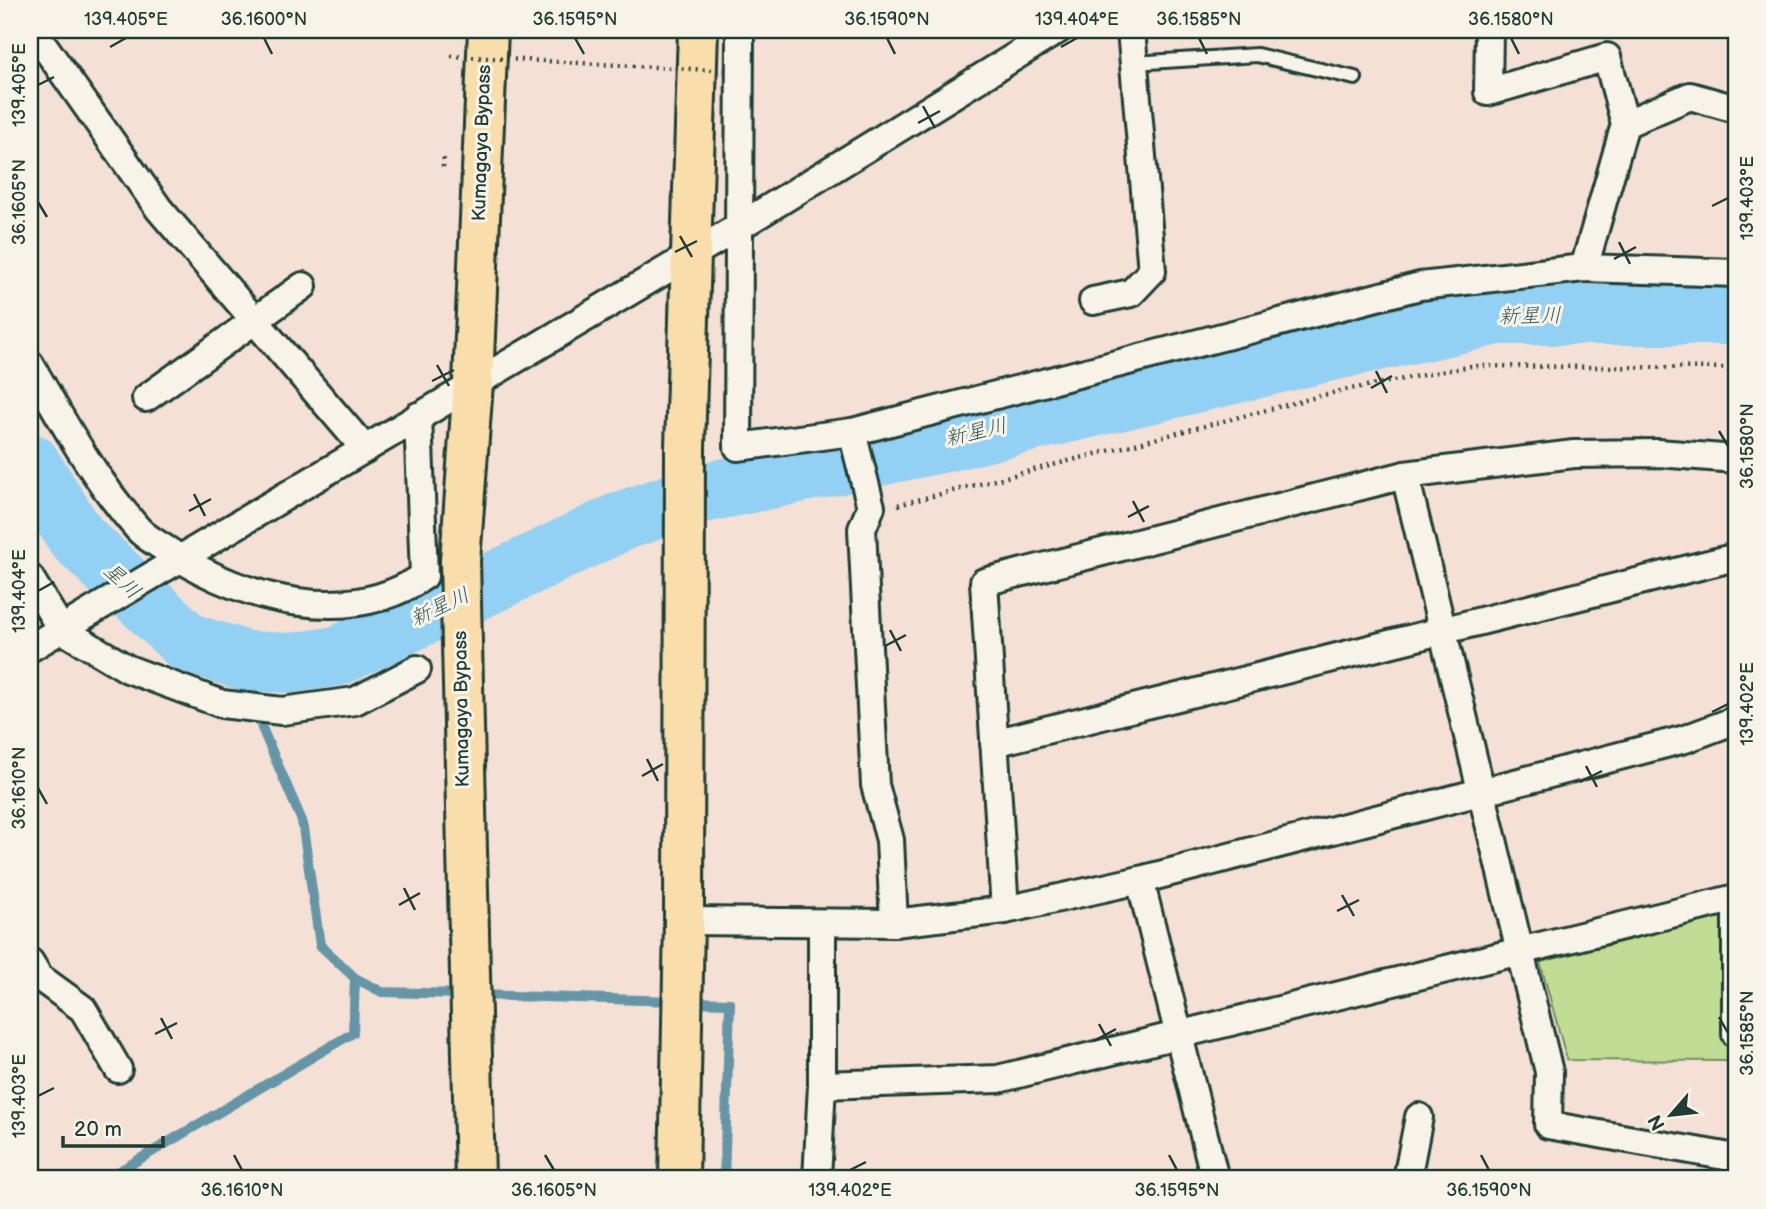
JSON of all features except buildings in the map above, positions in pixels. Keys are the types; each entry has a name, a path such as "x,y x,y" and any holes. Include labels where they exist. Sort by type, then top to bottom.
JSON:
{"highway":[{"name":"Kumagaya Bypass","path":"475,1179 460,656 460,561 473,383 488,30"},
{"path":"484,107 509,75 514,30"},
{"path":"679,1179 684,920 683,562 698,30"}],"street":[{"path":"33,30 159,209 365,449"},
{"path":"740,30 738,447 852,433 1420,286 1584,268 1736,273"},
{"path":"30,648 740,226 1058,30"},
{"path":"1093,301 1131,293 1152,271 1131,30"},
{"path":"1489,30 1488,92 1607,57 1625,124 1584,268"},
{"path":"1625,124 1690,96 1736,109"},
{"path":"146,398 303,286"},
{"path":"30,365 88,465 141,532 226,583 271,598 335,605 400,593 424,576 418,416"},
{"path":"852,433 881,507 862,529 875,785 890,840 894,923"},
{"path":"1004,910 984,582 1405,475 1574,454 1657,453 1736,459"},
{"path":"1405,475 1522,951 1549,1072 1548,1125 1736,1158"},
{"path":"994,743 1736,557"},
{"path":"30,578 61,629 128,669 222,704 282,711 355,701 417,669"},
{"path":"684,920 894,923 1004,910 1140,880 1685,739 1736,720"},
{"path":"1140,880 1215,1179"},
{"path":"822,1085 998,1079 1736,898 1736,1034"},
{"path":"817,1179 822,1085 822,923"},
{"path":"30,962 39,977 83,1009 118,1069"},
{"path":"1407,1179 1419,1116"}],"lane":[{"path":"1134,63 1257,55 1355,78"}],"path":[{"path":"451,56 729,71"},
{"path":"881,507 1340,391 1471,366 1736,368"}],"green space":[{"path":"1728,915 1727,1061 1567,1060 1540,962"}],"waterway":[{"name":"新星川","path":"30,463 77,538 188,643 246,661 291,663 338,656 622,521 703,493 936,444 1326,352 1498,315 1736,315"},
{"path":"246,661 262,728 302,821 320,945 355,978 382,992 462,994"},
{"path":"106,1179 353,1033 355,978"},
{"path":"477,995 676,1001"},
{"path":"691,1002 730,1003 724,1179"}],"water label":[{"name":"星川","path":"122,581"}]}
